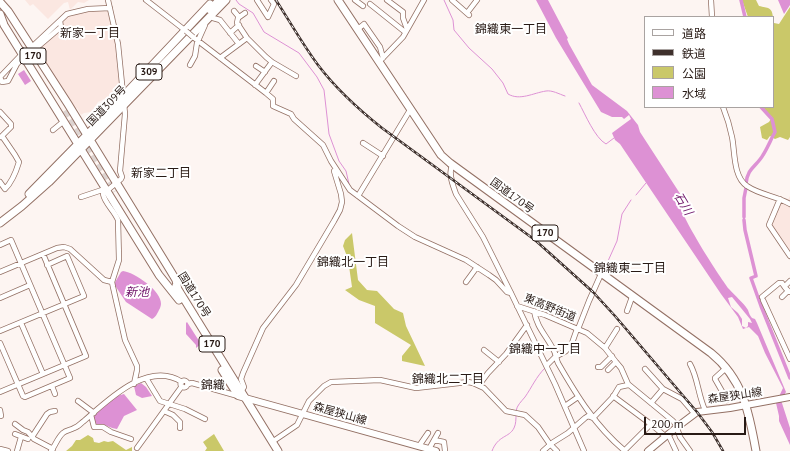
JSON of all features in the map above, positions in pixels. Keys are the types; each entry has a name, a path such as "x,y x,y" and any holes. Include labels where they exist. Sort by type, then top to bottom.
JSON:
{"highway":[{"name":"国道309号","path":"0,218 32,191 80,146 219,0"},
{"name":"国道309号","path":"124,101 134,94 226,0"},
{"name":"309","path":"134,94 138,93 195,38 205,25 231,0"},
{"name":"国道170号","path":"338,0 381,60 410,110 441,155 452,166 710,354 726,368 750,404 756,451"},
{"name":"309","path":"124,101 129,88 212,2"},
{"path":"0,3 8,11 34,48 88,138 111,190"},
{"name":"170","path":"0,3 64,111 0,13"},
{"path":"0,13 4,25 22,57 80,146 111,190"},
{"name":"国道309号","path":"0,223 37,193 80,146"},
{"name":"国道170号","path":"111,190 170,270 176,280 178,290 242,395 273,451"},
{"name":"国道170号","path":"111,190 159,275 179,300 278,451"}],"main road":[{"name":"森屋狭山線","path":"242,395 302,414 436,451"},
{"name":"森屋狭山線","path":"648,451 694,414 704,410 730,408 790,397"}],"street":[{"path":"108,0 118,44 125,114 120,171 122,177 121,180 103,196 116,215 118,226 119,260 112,282 124,340 137,366 134,384"},
{"path":"137,448 182,384 186,381 188,384 192,383 242,395 244,387 241,379 260,333 296,285 342,206 340,188 332,163 323,145 294,119 291,114 273,106 273,99 266,93 146,0"},
{"path":"257,0 268,17 274,4 272,0"},
{"path":"355,0 363,6"},
{"path":"387,0 403,12 406,30"},
{"path":"381,60 395,46 424,0"},
{"path":"452,0 468,14 477,0"},
{"path":"711,0 712,16"},
{"path":"370,4 406,30"},
{"path":"34,48 61,27 60,21 67,14 110,8"},
{"path":"234,11 239,17"},
{"path":"245,13 239,17 237,22 247,38 272,62 296,76"},
{"path":"213,18 220,20 239,44"},
{"path":"230,33 239,25"},
{"path":"190,65 195,56 197,43 195,38"},
{"path":"220,58 247,38"},
{"path":"22,57 8,81 2,82 0,77 22,57"},
{"path":"255,85 272,62"},
{"path":"256,66 265,72"},
{"path":"266,93 274,81"},
{"path":"723,108 732,136 740,179 748,187 790,204"},
{"path":"358,196 410,110"},
{"path":"0,112 12,127 1,137 19,162 15,173 5,189 0,182"},
{"path":"53,130 64,122"},
{"path":"363,143 383,156"},
{"name":"東高野街道","path":"332,163 347,187 358,196 398,226 458,256 496,280 507,292 511,293 517,306 534,311 587,333 612,356 621,368 628,385 673,421 677,427 680,437 690,451"},
{"path":"452,166 450,170 456,194 483,237 511,293"},
{"path":"81,197 102,190 111,190"},
{"path":"780,199 769,225 790,256"},
{"path":"0,245 11,240 70,378 25,397 22,396 0,343"},
{"path":"0,272 57,248 67,248 104,280 112,282"},
{"path":"0,392 86,356 43,254"},
{"path":"0,331 84,296 67,256 47,265"},
{"path":"466,282 477,267"},
{"path":"547,365 568,349 601,274"},
{"path":"785,286 790,282"},
{"path":"782,297 789,292 782,283 779,283 762,298 790,359"},
{"path":"0,298 30,285"},
{"path":"627,311 632,297"},
{"path":"517,306 547,365 584,451"},
{"path":"534,311 541,330 554,350 556,357 578,397 593,418 625,451 651,424"},
{"path":"20,323 43,374"},
{"path":"479,385 499,362 527,325"},
{"path":"605,348 617,329"},
{"path":"484,350 499,362"},
{"path":"598,367 612,356"},
{"path":"608,370 616,362"},
{"path":"690,364 693,369 701,404 704,410"},
{"path":"645,368 663,389 682,399 694,414"},
{"path":"726,368 715,378 726,394 727,400"},
{"path":"15,434 21,437 30,438 52,450 63,433 76,428 120,390 146,378 159,375 177,379 182,384"},
{"path":"146,378 159,399 205,419"},
{"path":"272,442 293,429 297,425 307,403 314,395 328,384 336,381 380,380 416,388 468,382 479,385 487,391 506,411 525,415 538,427 557,451"},
{"path":"593,418 613,396 619,386 628,385"},
{"path":"52,386 55,394"},
{"path":"651,404 663,389"},
{"path":"613,396 666,435 676,451"},
{"path":"565,406 578,397"},
{"path":"78,401 92,414 94,427 103,427 111,432 131,439"},
{"path":"0,410 1,416"},
{"path":"30,438 47,414 56,411"},
{"path":"164,411 173,415 180,422 180,428"},
{"path":"543,451 588,416 593,418"},
{"path":"15,424 28,432 30,438"},
{"path":"420,446 428,433"},
{"path":"429,449 438,433"},
{"path":"17,451 21,437"},
{"path":"434,440 444,442 445,451"},
{"path":"550,451 551,444"},
{"path":"0,450 8,451"}],"shaded area":[{"path":"25,0 89,0 84,3 78,2 70,10 68,2 64,3 48,19 33,4 30,6"},
{"path":"109,9 116,44 120,96 106,98 98,102 91,112 81,115 77,108 74,109 37,50 62,28 62,21 70,14"},
{"path":"790,196 790,252 772,229 770,222 782,201 786,203"}],"green space":[{"path":"742,0 756,0 759,6 771,10 773,16 748,16"},
{"path":"790,7 790,137 788,140 780,137 775,139 770,136 767,140 762,138 760,127 769,122 772,117 763,108 774,108 774,23 779,24"},
{"path":"352,233 358,280 367,290 377,291 394,309 403,313 406,326 425,366 402,361 402,356 411,345 375,323 375,306 359,300 345,290 352,287 348,259 343,246 345,240"},
{"path":"214,434 224,451 205,451 207,448 203,442"},
{"path":"88,435 93,438 94,442 99,443 104,441 113,441 126,450 132,447 132,451 66,451 76,440 80,440"}],"water":[{"path":"536,0 548,0 568,38 569,44 592,85 627,111 638,125 640,132 690,209 678,197 679,204 684,215 699,243 729,289 746,307 751,317 755,319 786,392 781,400 790,428 790,445 779,421 776,403 783,388 758,336 749,327 746,328 743,329 738,317 721,294 620,144 615,140 612,133 631,119 629,115 624,119 622,117 612,117 601,112 556,38","holes":["732,297 752,323 748,322 748,326 746,328 742,326 742,319 731,307 728,298"]},
{"path":"778,0 790,0 790,5 784,14"},
{"path":"24,70 31,81 25,85 18,74"},
{"name":"新池","path":"123,271 140,278 157,294 161,305 157,314 152,319 126,302 114,284"},
{"path":"187,322 201,344 196,348 196,345 186,334"},
{"path":"141,383 146,387 152,396 142,398 136,395 134,386"},
{"path":"124,394 137,410 124,416 117,429 95,423 93,416 117,396"}],"waterway":[{"path":"236,0 239,4 253,13 264,32 299,53 317,77 324,90 329,134 339,161 346,171 349,184"},
{"path":"444,0 453,20 454,30 469,48 492,69 503,83 508,94 522,97 548,91 565,96"},
{"path":"741,0 745,16"},
{"path":"579,103 598,137 606,144 614,138"},
{"path":"746,184 748,174 761,159 775,132 772,119 762,108"},
{"path":"636,195 646,183"},
{"path":"744,217 744,198 746,188"},
{"path":"604,270 617,241 622,214 631,200"},
{"path":"744,220 756,276 751,278 790,378"},
{"path":"516,411 518,405 545,368"},
{"path":"492,451 497,442 509,434 514,428 516,423 516,414"}],"tunnel":[{"path":"66,110 116,191"}],"railway":[{"path":"276,0 318,65 340,91 356,106 382,128 535,240 593,292 697,412 712,432 723,451"}],"district":[{"name":"錦織東一丁目","path":"511,30"},
{"name":"新家一丁目","path":"90,34"},
{"name":"新家二丁目","path":"161,174"},
{"name":"錦織北一丁目","path":"353,263"},
{"name":"錦織東二丁目","path":"630,269"},
{"name":"錦織中一丁目","path":"545,350"},
{"name":"錦織北二丁目","path":"448,380"},
{"name":"錦織","path":"213,386"}],"water label":[{"name":"石川","path":"683,204"}]}
